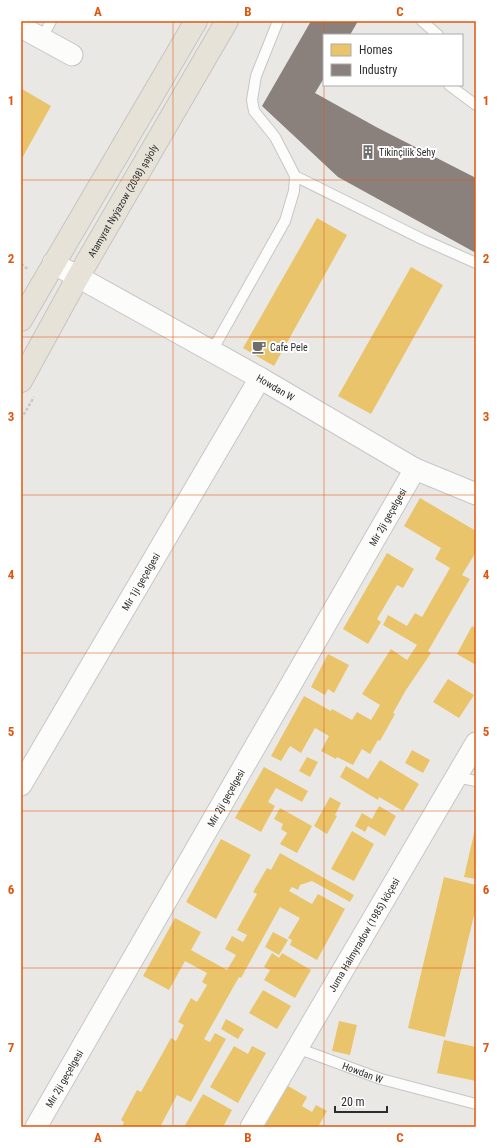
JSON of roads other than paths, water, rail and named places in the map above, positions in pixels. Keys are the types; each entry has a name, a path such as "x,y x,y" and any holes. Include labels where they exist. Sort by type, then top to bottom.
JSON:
{"main road":[{"path":"21,320 196,21"},
{"name":"Atamyrat Nyýazow (2038) şaýoly","path":"21,381 78,277 227,21"}],"street":[{"path":"21,27 47,29 72,55"},
{"name":"Howdan W","path":"53,263 260,378 415,469 476,494"},
{"name":"Mir 1ji geçelgesi","path":"21,785 260,378"},
{"name":"Mir 2ji geçelgesi","path":"36,1127 415,469"},
{"name":"Juma Halmyradow (1985) köçesi","path":"251,1127 476,743"}],"lane":[{"path":"212,351 285,221 294,191 295,176 275,137 254,111 252,100 256,76 278,21"},
{"path":"422,21 437,34"},
{"path":"450,86 476,105"},
{"path":"295,176 422,239 476,263"},
{"path":"456,777 476,781"},
{"name":"Howdan W","path":"297,1048 381,1079 476,1104"}],"place":[{"name":"Tikinçilik Sehy","path":"368,152"},
{"name":"Cafe Pele","path":"259,347"}]}
